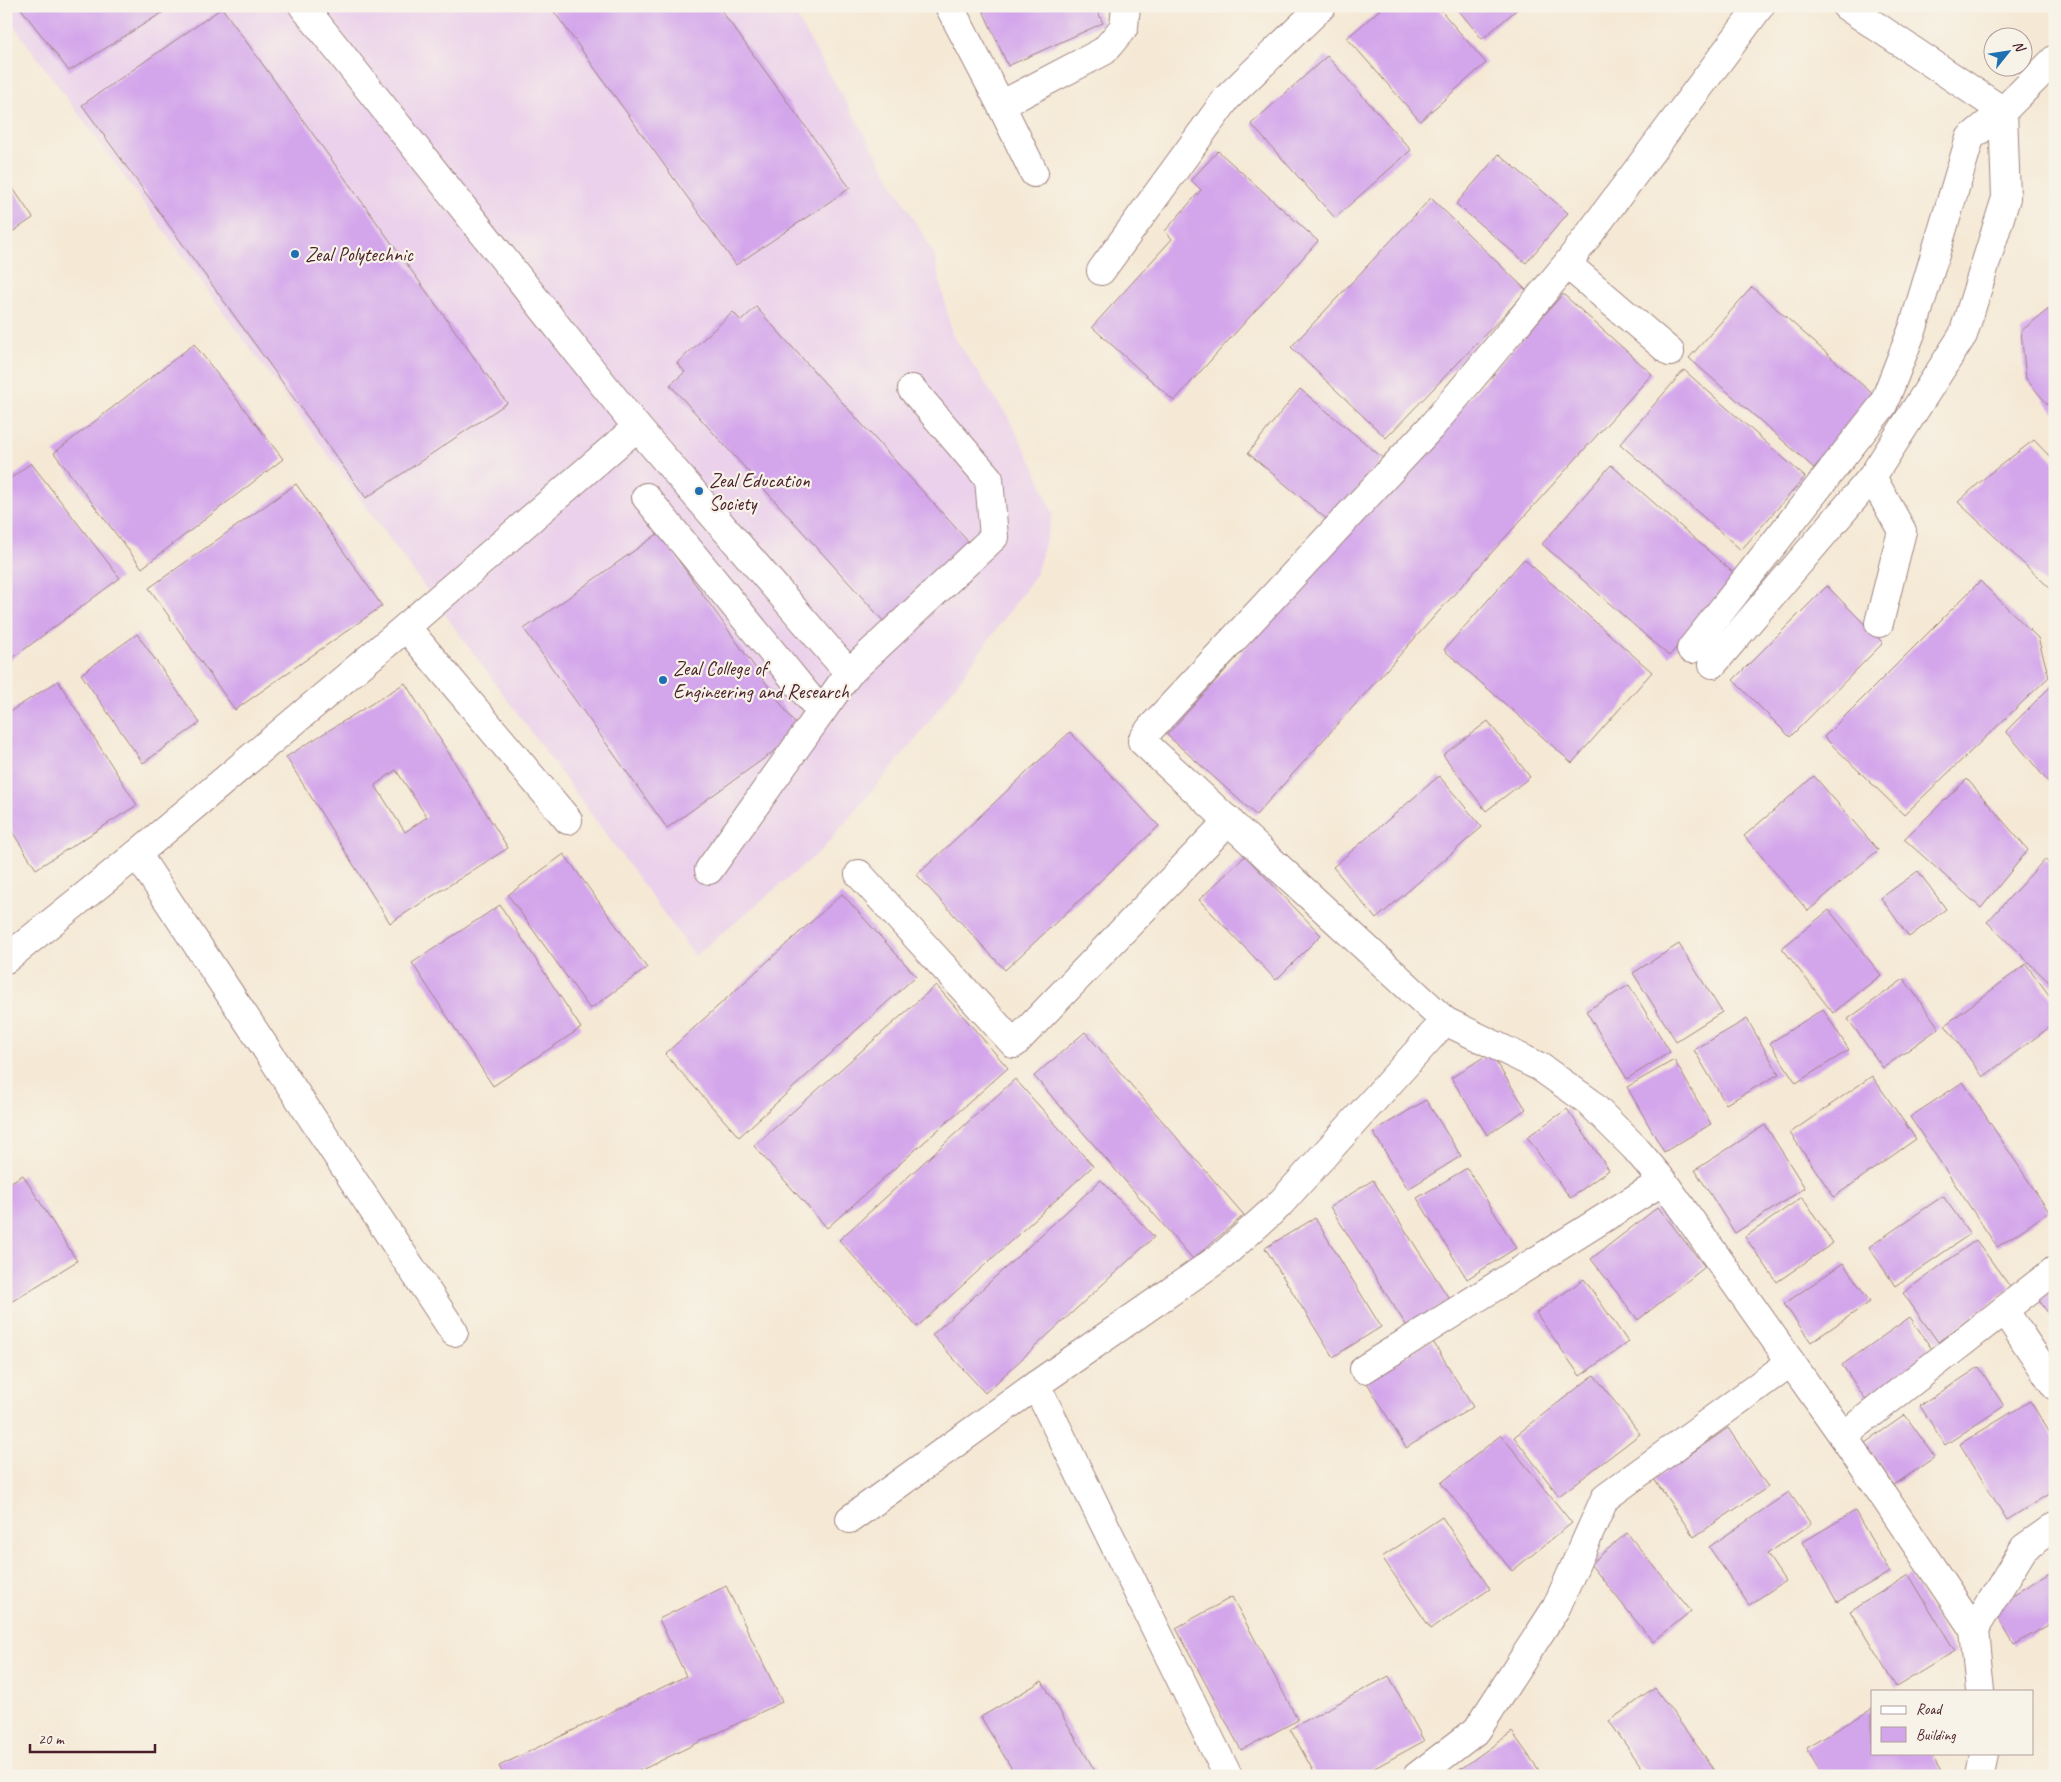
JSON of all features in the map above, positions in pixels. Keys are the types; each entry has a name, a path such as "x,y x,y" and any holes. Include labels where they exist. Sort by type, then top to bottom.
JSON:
{"street":[{"path":"303,6 637,427 849,673"},
{"path":"949,6 1034,173"},
{"path":"1001,105 1104,51 1124,27 1126,6"},
{"path":"1101,271 1227,98 1322,6"},
{"path":"1760,6 1567,264 1431,427 1157,722 1142,741 1445,1021 1540,1067 1588,1101 1635,1148 1663,1181 1844,1436 1974,1630 1980,1690"},
{"path":"1846,6 2003,111"},
{"path":"2003,111 2006,198 1963,335 1872,477 1702,656 1762,562 1883,405 1913,328 1970,138 2003,111 2055,59"},
{"path":"1567,264 1670,352"},
{"path":"709,870 849,673 994,537 989,480 912,389"},
{"path":"6,959 137,854 406,627 637,427"},
{"path":"1872,477 1902,531 1879,623"},
{"path":"646,496 821,712"},
{"path":"406,627 568,820"},
{"path":"859,874 1014,1044 1228,820"},
{"path":"137,854 454,1332"},
{"path":"850,1519 1036,1385 1222,1256 1278,1206 1445,1021"},
{"path":"1364,1369 1663,1181"},
{"path":"1844,1436 2055,1270"},
{"path":"2004,1310 2055,1386"},
{"path":"1417,1776 1477,1730 1556,1608 1605,1498 1791,1362"},
{"path":"1036,1385 1228,1776"},
{"path":"1974,1630 2024,1548 2055,1526"},
{"path":"1980,1776 1984,1754"}],"shaded area":[{"name":"Zeal Education Society","path":"6,6 790,6 934,254 952,334 1008,417 1035,468 1053,514 1036,575 917,738 821,851 695,956 6,15"}],"building":[{"path":"19,6 162,6 165,11 69,71"},
{"path":"550,6 718,6 850,188 736,265"},
{"path":"981,6 1095,6 1103,23 1008,66"},
{"path":"1384,6 1437,6 1486,63 1420,121 1347,38"},
{"path":"1455,6 1521,6 1482,39"},
{"name":"Zeal Polytechnic","path":"222,8 507,403 366,498 82,105"},
{"path":"1327,56 1411,150 1335,218 1251,124"},
{"path":"1218,151 1318,241 1174,401 1092,327 1172,239 1165,231 1201,190 1191,180"},
{"path":"1499,154 1568,213 1526,263 1456,204"},
{"path":"6,178 33,218 6,236"},
{"path":"1431,198 1527,291 1386,438 1291,347"},
{"path":"1752,287 1876,397 1814,468 1689,358"},
{"path":"1563,294 1652,374 1256,815 1167,735"},
{"path":"2055,304 2055,413 2026,379 2021,331"},
{"name":"Zeal College of Engineering and Research","path":"756,307 973,547 887,625 670,385 685,372 677,363 733,312 741,321"},
{"path":"194,344 283,459 142,568 54,453"},
{"path":"1684,370 1805,477 1741,550 1620,444"},
{"path":"1300,389 1383,458 1330,522 1248,453"},
{"path":"2034,440 2055,462 2055,593 1958,502 1989,474"},
{"path":"31,463 120,578 6,663 6,482"},
{"path":"1611,465 1738,577 1669,656 1542,544"},
{"path":"296,484 382,606 235,710 149,588"},
{"name":"Zeal College of Engineering and Research","path":"659,533 801,732 667,828 524,629"},
{"path":"1524,559 1652,672 1572,763 1444,650"},
{"path":"1980,581 2038,638 2049,677 1904,815 1824,737"},
{"path":"1827,586 1883,643 1790,737 1733,680"},
{"path":"137,634 200,723 143,763 81,674"},
{"path":"58,681 137,805 36,869 6,822 6,714"},
{"path":"2055,682 2055,790 2006,731"},
{"path":"405,683 508,848 390,923 286,757","holes":["396,770 427,817 405,832 375,785"]},
{"path":"1488,721 1530,777 1486,811 1443,755"},
{"path":"1070,732 1159,826 1005,970 917,875"},
{"path":"1439,776 1482,827 1376,919 1333,867"},
{"path":"1814,776 1878,850 1808,911 1744,836"},
{"path":"1967,779 2028,850 1981,908 1904,839"},
{"path":"564,854 647,968 590,1009 508,895"},
{"path":"1245,856 1321,935 1276,980 1199,900"},
{"path":"2045,859 2055,870 2055,988 1987,922"},
{"path":"1918,871 1946,909 1909,937 1881,898"},
{"path":"842,894 916,976 739,1137 665,1054"},
{"path":"500,905 581,1028 493,1086 412,963"},
{"path":"1829,910 1881,975 1833,1013 1782,948"},
{"path":"1679,944 1722,1012 1676,1041 1633,973"},
{"path":"2026,964 2055,1003 2055,1023 1983,1077 1945,1025"},
{"path":"1904,979 1939,1028 1883,1068 1848,1019"},
{"path":"936,985 1008,1068 827,1228 754,1146"},
{"path":"1629,985 1670,1052 1627,1079 1586,1011"},
{"path":"1823,1009 1849,1050 1796,1083 1770,1043"},
{"path":"1747,1019 1779,1074 1726,1104 1694,1050"},
{"path":"1085,1032 1244,1215 1193,1259 1034,1076"},
{"path":"1490,1053 1526,1109 1487,1135 1451,1078"},
{"path":"1674,1060 1711,1124 1664,1152 1627,1087"},
{"path":"1872,1076 1916,1139 1834,1197 1790,1133"},
{"path":"1015,1079 1093,1166 917,1327 839,1240"},
{"path":"1963,1082 2049,1212 1997,1247 1910,1117"},
{"path":"1426,1100 1461,1156 1408,1189 1373,1132"},
{"path":"1567,1109 1609,1170 1570,1198 1527,1137"},
{"path":"1765,1125 1805,1188 1735,1233 1695,1170"},
{"path":"1467,1168 1516,1248 1467,1279 1417,1198"},
{"path":"23,1175 77,1261 6,1305 6,1185"},
{"path":"1101,1180 1154,1237 985,1393 932,1335"},
{"path":"1373,1180 1450,1300 1408,1328 1330,1207"},
{"path":"1943,1196 1970,1234 1895,1286 1869,1247"},
{"path":"1802,1197 1833,1243 1777,1282 1745,1237"},
{"path":"1658,1207 1705,1267 1638,1320 1591,1259"},
{"path":"1315,1218 1381,1327 1333,1357 1265,1248"},
{"path":"1976,1240 2011,1288 1938,1342 1903,1293"},
{"path":"1843,1263 1870,1302 1811,1342 1784,1304"},
{"path":"1584,1279 1628,1342 1580,1376 1536,1313"},
{"path":"2055,1289 2055,1323 2039,1300"},
{"path":"1910,1317 1938,1358 1870,1406 1842,1365"},
{"path":"1432,1340 1473,1407 1406,1448 1366,1381"},
{"path":"1979,1367 2004,1406 1945,1445 1920,1406"},
{"path":"1594,1375 1640,1434 1559,1496 1514,1437"},
{"path":"2030,1401 2055,1441 2055,1490 2007,1520 1960,1444"},
{"path":"1905,1415 1935,1457 1894,1485 1865,1443"},
{"path":"1728,1428 1768,1487 1694,1537 1654,1479"},
{"path":"1501,1435 1572,1523 1512,1571 1441,1483"},
{"path":"1789,1492 1811,1524 1767,1554 1785,1581 1749,1605 1709,1547"},
{"path":"1855,1511 1890,1572 1837,1602 1803,1542"},
{"path":"1442,1517 1490,1589 1431,1629 1382,1557"},
{"path":"1627,1533 1691,1611 1653,1642 1590,1564"},
{"path":"2055,1570 2055,1621 2014,1645 1992,1607"},
{"path":"1909,1575 1955,1651 1896,1687 1850,1611"},
{"path":"726,1586 782,1702 629,1776 504,1776 499,1766 686,1676 659,1619"},
{"path":"1232,1597 1298,1720 1241,1750 1176,1628"},
{"path":"1389,1676 1424,1741 1360,1776 1316,1776 1290,1729"},
{"path":"1042,1681 1098,1776 1016,1776 981,1717"},
{"path":"1655,1688 1719,1776 1648,1776 1609,1721"},
{"path":"1871,1710 1871,1754 1932,1754 1944,1776 1823,1776 1806,1748"},
{"path":"1512,1732 1543,1776 1451,1776"}],"place":[{"name":"Zeal Polytechnic","path":"295,254"},
{"name":"Zeal Education Society","path":"699,491"},
{"name":"Zeal College of Engineering and Research","path":"663,680"}]}
